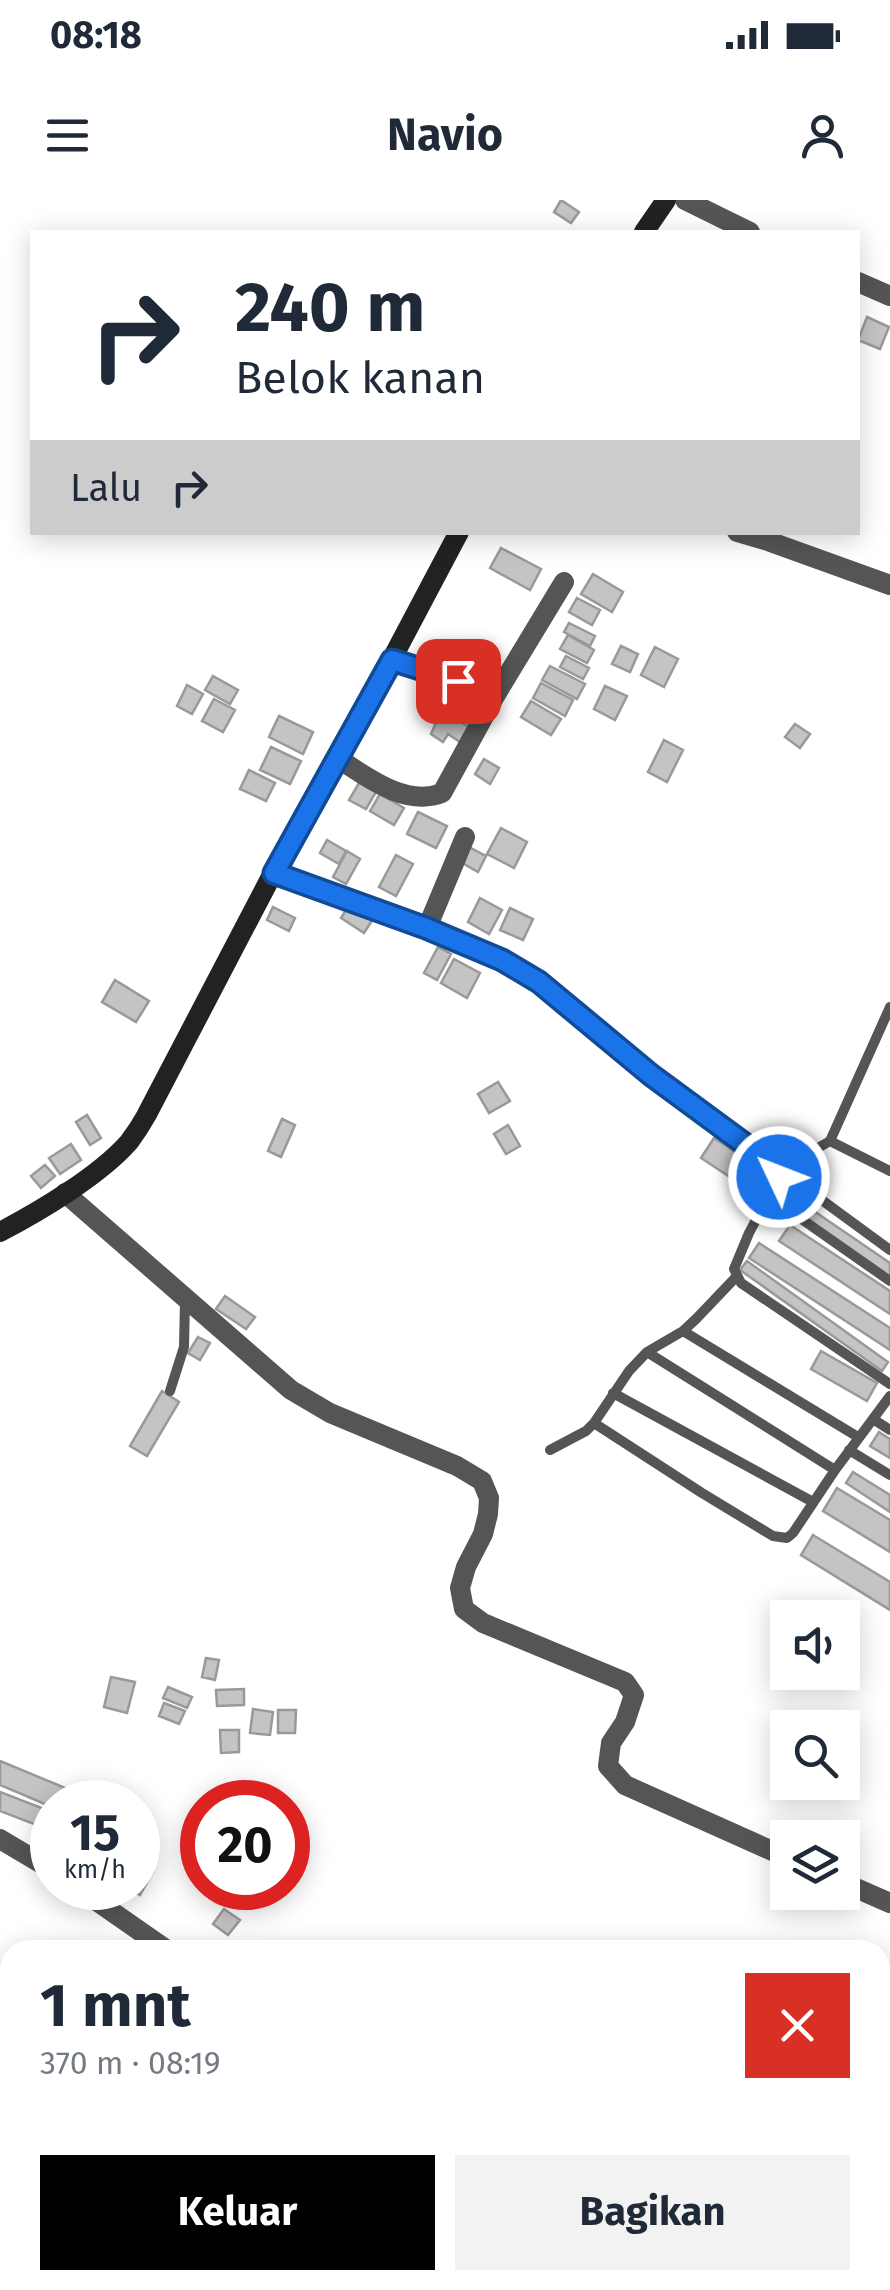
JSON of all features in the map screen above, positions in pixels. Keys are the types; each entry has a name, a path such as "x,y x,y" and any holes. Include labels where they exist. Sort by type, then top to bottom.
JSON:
{"street":[{"path":"645,230 666,200"},
{"path":"685,200 746,230"},
{"path":"860,283 890,296"},
{"path":"0,1232 65,1193 129,1142 457,535"},
{"path":"747,535 890,586"},
{"path":"338,759 416,798 442,793 564,582"},
{"path":"392,660 495,696"},
{"path":"274,873 426,928 465,837"},
{"path":"65,1193 291,1390 330,1414 457,1466 482,1482 490,1498 488,1514 460,1588 464,1609 484,1623 625,1682 634,1695 612,1744 608,1766 624,1785 770,1850"},
{"path":"0,1839 30,1857"},
{"path":"860,1890 890,1903"},
{"path":"110,1910 153,1940"}],"lane":[{"path":"426,928 486,952 539,982 651,1075 890,1250"},
{"path":"780,1170 830,1141 890,1006"},
{"path":"830,1141 890,1171"},
{"path":"780,1170 740,1254 734,1269 737,1276 741,1283 890,1384"},
{"path":"770,1197 890,1281"},
{"path":"550,1450 576,1438 594,1423 613,1392 647,1352 682,1331 737,1276"},
{"path":"170,1391 184,1348 185,1299"},
{"path":"682,1331 858,1437"},
{"path":"647,1352 834,1470"},
{"path":"613,1392 813,1502"},
{"path":"594,1423 774,1536 787,1538 890,1396"},
{"path":"873,1419 890,1430"},
{"path":"849,1450 890,1476"}],"building":[{"path":"561,200 579,212 571,223 554,212"},
{"path":"867,317 889,327 880,349 860,341"},
{"path":"501,548 541,569 530,590 490,568"},
{"path":"593,574 623,592 612,612 581,594"},
{"path":"577,598 600,610 592,625 569,612"},
{"path":"569,623 595,636 590,646 564,632"},
{"path":"568,635 594,650 587,663 560,649"},
{"path":"621,646 638,654 630,672 612,664"},
{"path":"655,647 678,659 664,687 641,675"},
{"path":"566,656 589,668 583,679 560,667"},
{"path":"550,666 585,684 577,699 542,680"},
{"path":"213,676 238,690 230,704 205,690"},
{"path":"541,683 573,700 565,716 533,698"},
{"path":"187,685 203,694 192,714 177,706"},
{"path":"605,686 627,696 615,720 594,709"},
{"path":"214,699 235,710 223,732 202,721"},
{"path":"531,701 561,719 551,735 521,717"},
{"path":"441,711 469,727 460,742 448,734 443,742 431,734"},
{"path":"279,716 313,732 303,754 269,737"},
{"path":"795,724 810,734 800,748 785,737"},
{"path":"664,740 683,750 667,782 648,772"},
{"path":"271,747 301,761 290,784 260,770"},
{"path":"484,759 499,768 490,784 475,774"},
{"path":"249,770 275,783 266,801 240,789"},
{"path":"362,778 379,787 366,809 349,800"},
{"path":"380,794 404,808 394,825 370,811"},
{"path":"418,812 447,826 436,848 407,834"},
{"path":"501,828 527,842 514,868 487,854"},
{"path":"327,840 346,851 339,864 320,853"},
{"path":"467,846 486,856 478,872 459,861"},
{"path":"347,851 360,859 346,884 333,877"},
{"path":"396,855 413,864 396,896 379,887"},
{"path":"480,898 502,910 489,934 468,922"},
{"path":"350,904 373,919 364,933 341,918"},
{"path":"273,907 295,918 289,931 267,920"},
{"path":"510,908 533,919 523,940 500,930"},
{"path":"438,947 451,954 437,980 424,973"},
{"path":"454,959 480,973 467,998 441,983"},
{"path":"115,980 149,1001 136,1022 102,1002"},
{"path":"498,1082 510,1101 489,1113 478,1094"},
{"path":"87,1115 101,1138 90,1145 76,1122"},
{"path":"282,1119 295,1125 281,1157 268,1151"},
{"path":"508,1125 520,1146 506,1154 494,1134"},
{"path":"714,1138 764,1171 751,1191 701,1158"},
{"path":"71,1144 81,1160 60,1174 49,1158"},
{"path":"45,1165 55,1176 41,1188 31,1176"},
{"path":"811,1209 890,1263 890,1278 803,1219"},
{"path":"790,1225 890,1291 890,1314 779,1241"},
{"path":"759,1243 890,1328 890,1350 749,1258"},
{"path":"747,1261 888,1362 882,1371 740,1270"},
{"path":"225,1296 255,1317 246,1329 216,1309"},
{"path":"198,1337 210,1343 200,1360 188,1353"},
{"path":"821,1351 877,1383 867,1401 811,1369"},
{"path":"162,1391 179,1402 147,1456 130,1446"},
{"path":"879,1432 890,1439 890,1458 870,1446"},
{"path":"853,1472 890,1495 890,1512 846,1483"},
{"path":"837,1488 890,1520 890,1552 823,1511"},
{"path":"813,1535 890,1582 890,1610 801,1555"},
{"path":"206,1658 219,1660 215,1680 202,1677"},
{"path":"111,1677 135,1682 127,1713 104,1707"},
{"path":"168,1687 192,1697 187,1708 163,1698"},
{"path":"244,1689 244,1705 217,1706 216,1690"},
{"path":"164,1703 185,1711 179,1724 159,1716"},
{"path":"253,1709 273,1712 270,1735 250,1733"},
{"path":"278,1710 296,1710 295,1733 278,1733"},
{"path":"220,1730 239,1730 239,1752 221,1753"},
{"path":"0,1761 46,1780 30,1780 30,1798 0,1785"},
{"path":"0,1792 30,1804 30,1823 0,1811"},
{"path":"223,1910 240,1920 228,1935 213,1924"}],"route":[{"path":"458,681 392,660 274,873 462,942 539,982 651,1075 780,1170 779,1177"}]}
